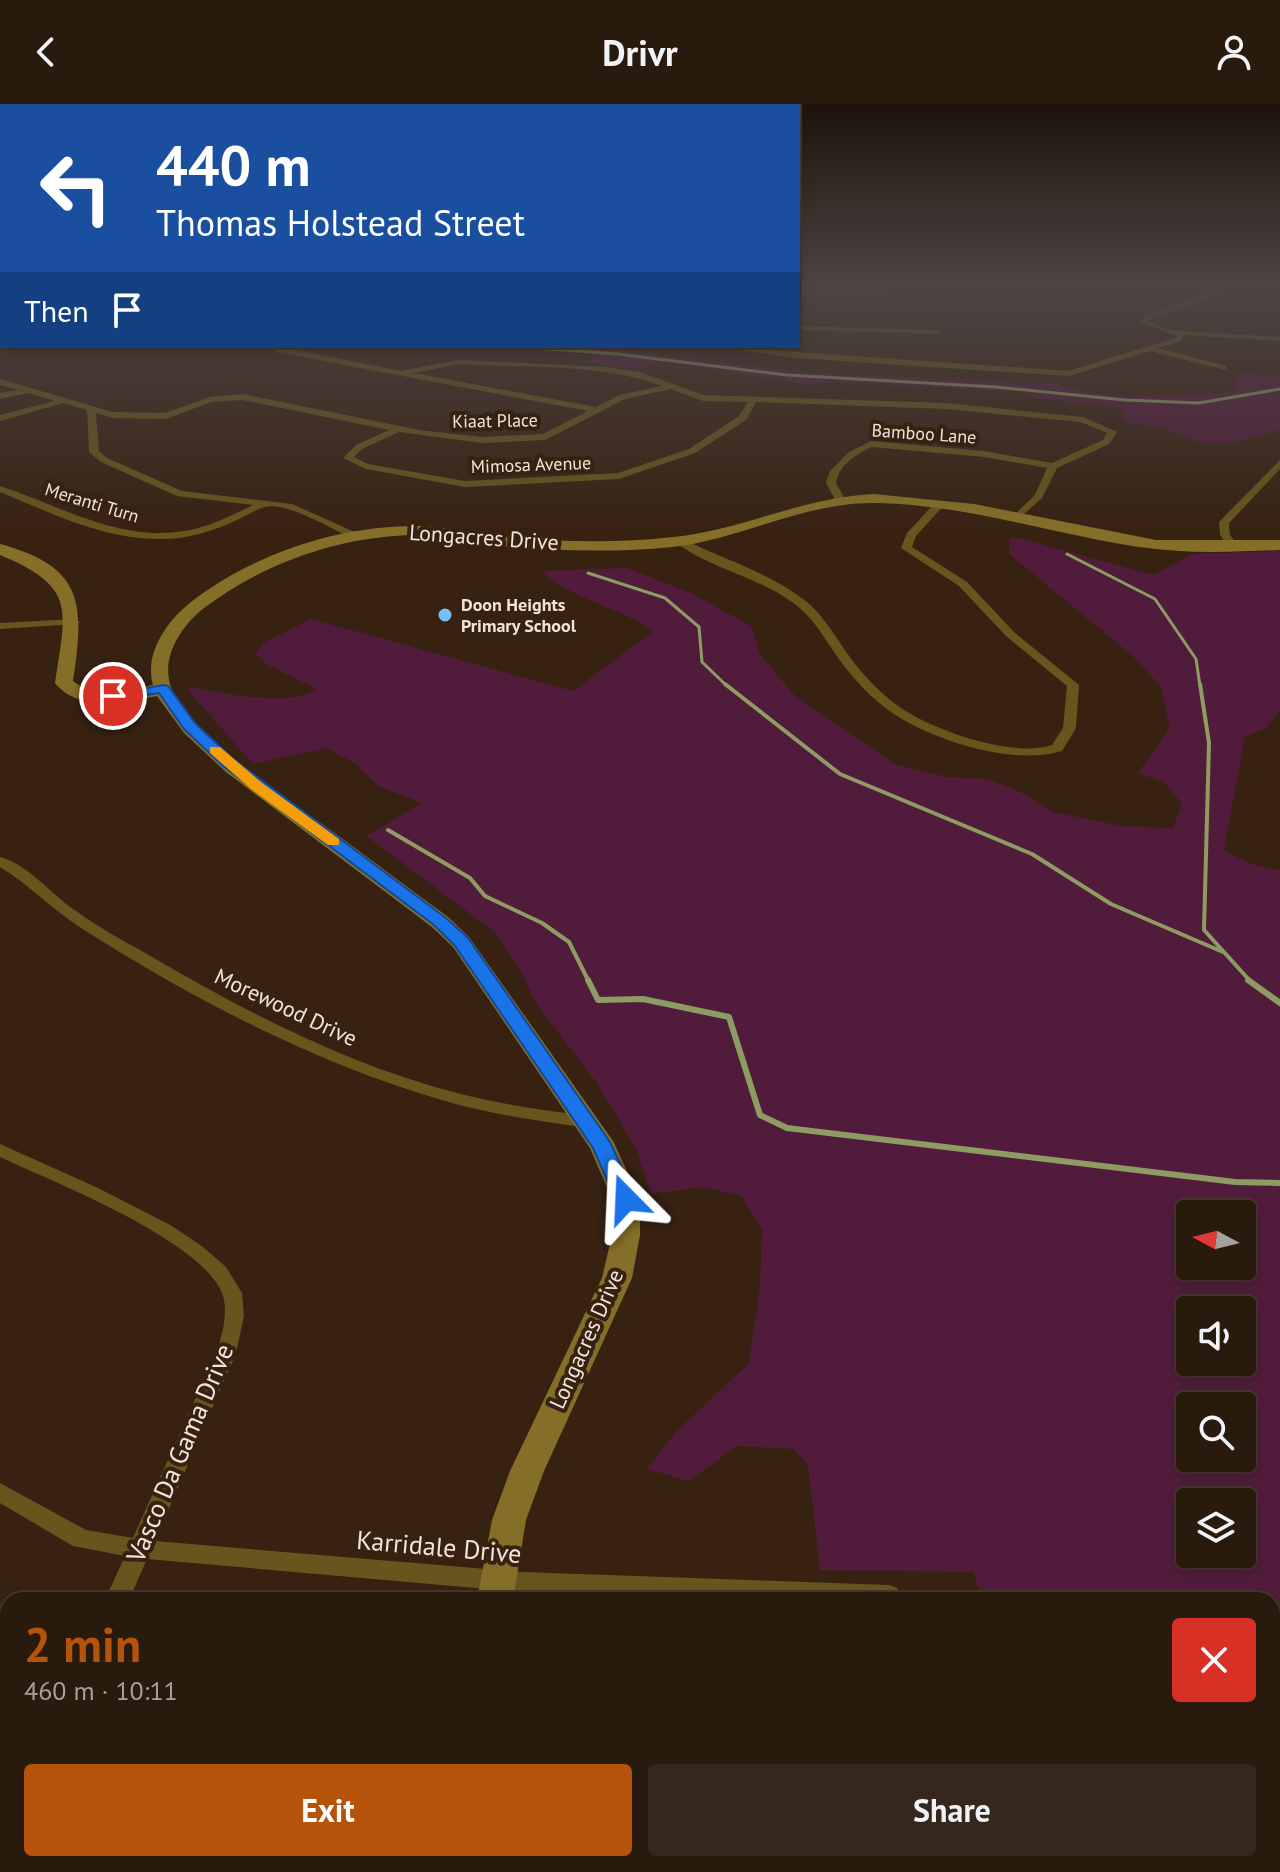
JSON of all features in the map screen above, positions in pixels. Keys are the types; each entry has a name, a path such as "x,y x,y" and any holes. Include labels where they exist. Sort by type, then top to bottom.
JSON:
{"street":[{"path":"367,367 596,410"},
{"path":"403,373 430,367"},
{"path":"547,367 623,371 703,398 946,406 1083,420 1112,432 1106,442 1053,466 1039,496 1016,518"},
{"path":"947,367 1056,374 1097,367"},
{"path":"1217,367 1223,368"},
{"name":"Kiaat Place","path":"0,382 91,410 127,417 166,416 210,400 243,397 459,439 528,439 561,431 622,397 669,387"},
{"path":"0,396 28,391"},
{"name":"Mimosa Avenue","path":"398,429 359,447 348,458 366,466 452,483 607,478 692,451 743,418 753,400"},
{"path":"0,418 62,401"},
{"path":"91,410 94,452 104,460 180,494 267,503 307,513 355,536"},
{"name":"Bamboo Lane","path":"841,501 831,484 832,477 857,450 871,444 984,454 1053,466"},
{"path":"1234,547 1225,535 1224,522 1280,463"},
{"name":"Meranti Turn","path":"0,489 111,529 149,536 186,534 267,503"},
{"name":"Longacres Drive","path":"496,1590 509,1520 527,1471 617,1278 626,1235 626,1199 615,1169 461,942 440,922 228,762 190,726 163,689 160,675 166,642 186,615 246,572 355,536 411,530 505,541 679,541 841,501 873,498 940,504 1136,541 1234,547 1280,545"},
{"path":"679,541 771,584 805,607 843,658 880,696 911,720 932,729 1001,747 1035,752 1053,750 1067,733 1073,685 1010,634 963,584 906,548 911,535 940,504"},
{"path":"0,549 49,573 60,583 74,608 64,683 70,690 99,696 163,689"},
{"path":"0,626 74,622"},
{"name":"Morewood Drive","path":"0,861 83,922 225,1005 350,1062 489,1106 531,1116 583,1121"},
{"name":"Vasco Da Gama Drive","path":"0,1150 174,1235 203,1255 231,1292 235,1320 226,1353 120,1592"},
{"name":"Karridale Drive","path":"0,1492 81,1539 139,1549 496,1590 594,1592"}],"shaded area":[{"path":"695,367 758,367 811,373 1058,384 1096,393 1171,396 1237,392 1234,379 1242,373 1280,376 1280,430 1233,443 1203,444 1160,428 1123,422 1125,408 1037,398 1026,392 833,382 811,385"},
{"path":"1015,537 1153,575 1193,554 1280,551 1280,711 1266,728 1245,737 1224,850 1249,863 1280,871 1280,1592 980,1592 973,1572 820,1570 808,1465 793,1449 737,1446 689,1481 647,1469 675,1433 749,1363 760,1287 762,1230 742,1196 702,1187 651,1194 636,1149 596,1082 535,1002 522,973 494,932 367,836 422,803 378,786 354,763 327,748 253,764 188,690 190,687 237,695 290,698 316,689 268,665 255,654 263,643 311,619 573,691 654,631 566,589 542,571 627,568 693,594 752,627 760,654 794,695 896,765 947,777 988,779 1022,793 1053,812 1121,826 1173,828 1182,804 1164,782 1138,773 1170,728 1161,687 1133,656 1009,554 1009,540"}],"waterway":[{"path":"719,367 787,375 1199,403 1280,389"},
{"path":"1067,554 1155,599 1196,659 1200,686"},
{"path":"588,573 665,598 699,627 702,662 727,686"},
{"path":"725,684 840,774 1032,854 1111,904 1223,952"},
{"path":"1200,684 1209,743 1204,930 1251,982"},
{"path":"388,830 470,878 485,896 542,923 569,942 598,1000 643,999 729,1017 760,1115 787,1128 1235,1182 1280,1183"},
{"path":"1248,980 1280,1003"}],"slow traffic":[{"path":"215,750 257,786 333,842"}],"place":[{"name":"Doon Heights Primary School","path":"445,615"}],"route":[{"path":"113,696 163,689 190,726 228,762 440,922 461,942 603,1147 626,1199"}]}
